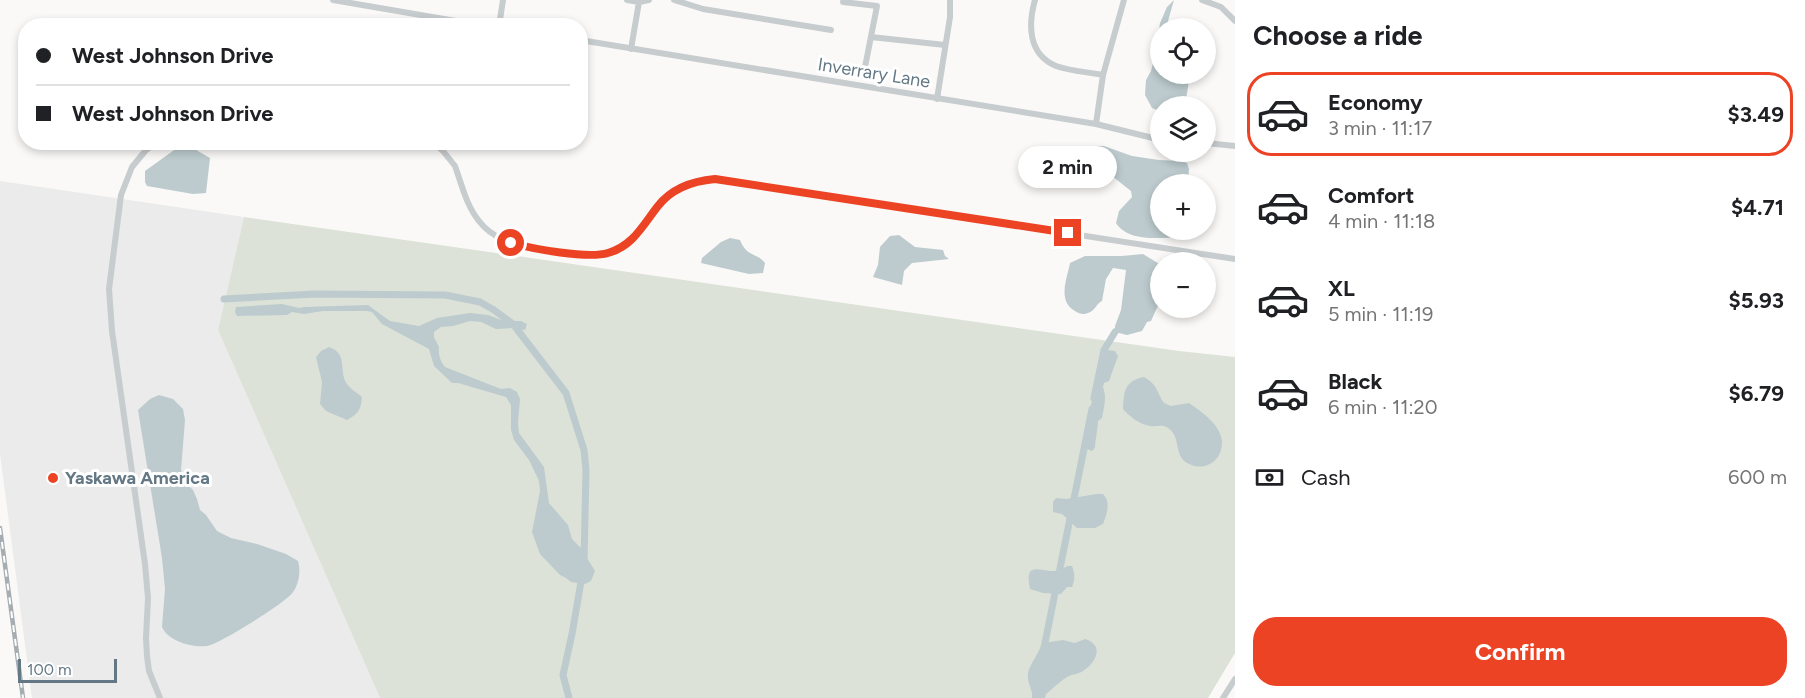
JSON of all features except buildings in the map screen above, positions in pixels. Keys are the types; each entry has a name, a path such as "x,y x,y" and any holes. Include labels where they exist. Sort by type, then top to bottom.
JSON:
{"street":[{"path":"333,0 438,18"},
{"path":"500,18 503,0"},
{"path":"627,0 639,2 649,0"},
{"path":"674,0 703,9 831,30"},
{"path":"937,99 950,18 950,0"},
{"path":"1035,0 1031,30 1033,43 1039,53 1057,66 1103,75"},
{"path":"1096,124 1103,75 1124,0"},
{"path":"1202,0 1222,4 1235,21"},
{"path":"632,49 639,2"},
{"path":"843,2 877,6 866,67"},
{"path":"871,37 945,45"},
{"name":"Inverrary Lane","path":"588,41 1096,124 1150,137"},
{"path":"1216,144 1235,146"},
{"path":"146,150 132,167 122,195 109,290 112,331 145,564 148,598 147,656 149,671 160,698"},
{"path":"442,150 455,166 472,211 479,222 490,231 501,239 519,245 584,255 609,252 626,244 641,231 666,197 693,182 715,179 1235,259"},
{"path":"1223,698 1235,679"}],"shaded area":[{"path":"1174,0 1169,18 1162,18 1167,7"},
{"path":"1150,73 1150,84 1188,84 1187,96 1150,96 1150,104 1145,95 1146,80"},
{"path":"1094,146 1104,146 1132,156 1150,159 1150,162 1187,163 1189,174 1150,174 1150,238 1128,233 1116,223 1119,211 1132,197 1131,191 1098,165 1091,152"},
{"path":"174,150 196,150 210,158 206,193 193,194 147,186 145,171"},
{"path":"0,181 244,217 218,330 380,698 32,698 0,454"},
{"path":"244,217 1179,351 1235,357 1235,653 1208,698 380,698 218,330"},
{"path":"899,235 915,247 943,250 949,259 912,263 904,271 902,285 873,277 878,265 880,247 890,236"},
{"path":"730,238 740,240 746,250 765,263 763,273 749,274 701,263 702,258 721,242"},
{"path":"1143,254 1150,258 1150,318 1152,318 1142,331 1127,335 1115,332 1121,310 1126,270 1113,268 1106,279 1102,301 1090,312 1080,313 1069,307 1065,296 1070,263 1085,256"},
{"path":"282,304 299,308 368,305 390,321 419,326 437,318 470,313 488,315 504,321 521,321 527,324 525,330 496,329 481,322 470,321 441,327 434,332 434,337 445,367 501,389 510,388 517,392 520,399 519,433 544,467 549,503 568,525 572,539 581,548 595,571 591,581 585,584 571,582 560,575 540,554 532,532 540,491 539,481 529,460 514,440 511,430 511,405 506,397 452,383 434,366 429,349 382,324 372,312 323,311 304,314 292,312 287,315 237,316 235,312 236,307"},
{"path":"329,347 335,350 341,358 347,384 362,397 358,411 347,420 326,411 320,404 322,382 316,357"},
{"path":"1107,350 1115,351 1118,356 1109,381 1104,383 1104,410 1102,418 1098,421 1095,448 1092,451 1082,447 1086,426 1091,423 1092,418 1089,414 1094,392 1098,389 1097,372"},
{"path":"1144,377 1154,386 1164,403 1171,406 1189,403 1205,414 1214,424 1222,441 1216,459 1200,467 1187,463 1180,456 1175,436 1168,428 1142,424 1123,409 1126,388 1132,381"},
{"path":"159,395 173,399 183,409 185,420 181,470 186,483 193,490 200,510 217,531 231,538 286,554 298,561 299,565 297,585 288,597 237,631 207,646 194,646 175,640 162,627 165,589 162,558 138,410 150,399"},
{"path":"1103,494 1108,508 1103,524 1095,528 1077,528 1062,514 1053,512 1053,502 1056,498 1066,499"},
{"path":"1072,566 1074,581 1072,587 1067,587 1061,594 1043,593 1030,589 1029,574 1031,571 1039,569 1056,571"},
{"path":"1085,639 1095,645 1097,650 1095,659 1088,668 1064,679 1046,694 1045,698 1032,698 1028,672 1043,643 1063,640 1075,643"}],"waterway":[{"path":"224,299 315,294 445,295 480,302 494,310 513,324 566,393 584,450 586,470 584,562"},
{"path":"1094,398 1104,350 1115,332"},
{"path":"1044,648 1092,409"},
{"path":"569,698 563,675 582,576"}],"railway":[{"path":"0,528 23,698"}],"place":[{"name":"Yaskawa America","path":"53,478"}],"route":[{"path":"511,243 584,255 609,252 626,244 641,231 666,197 693,182 715,179 1068,233"}]}
